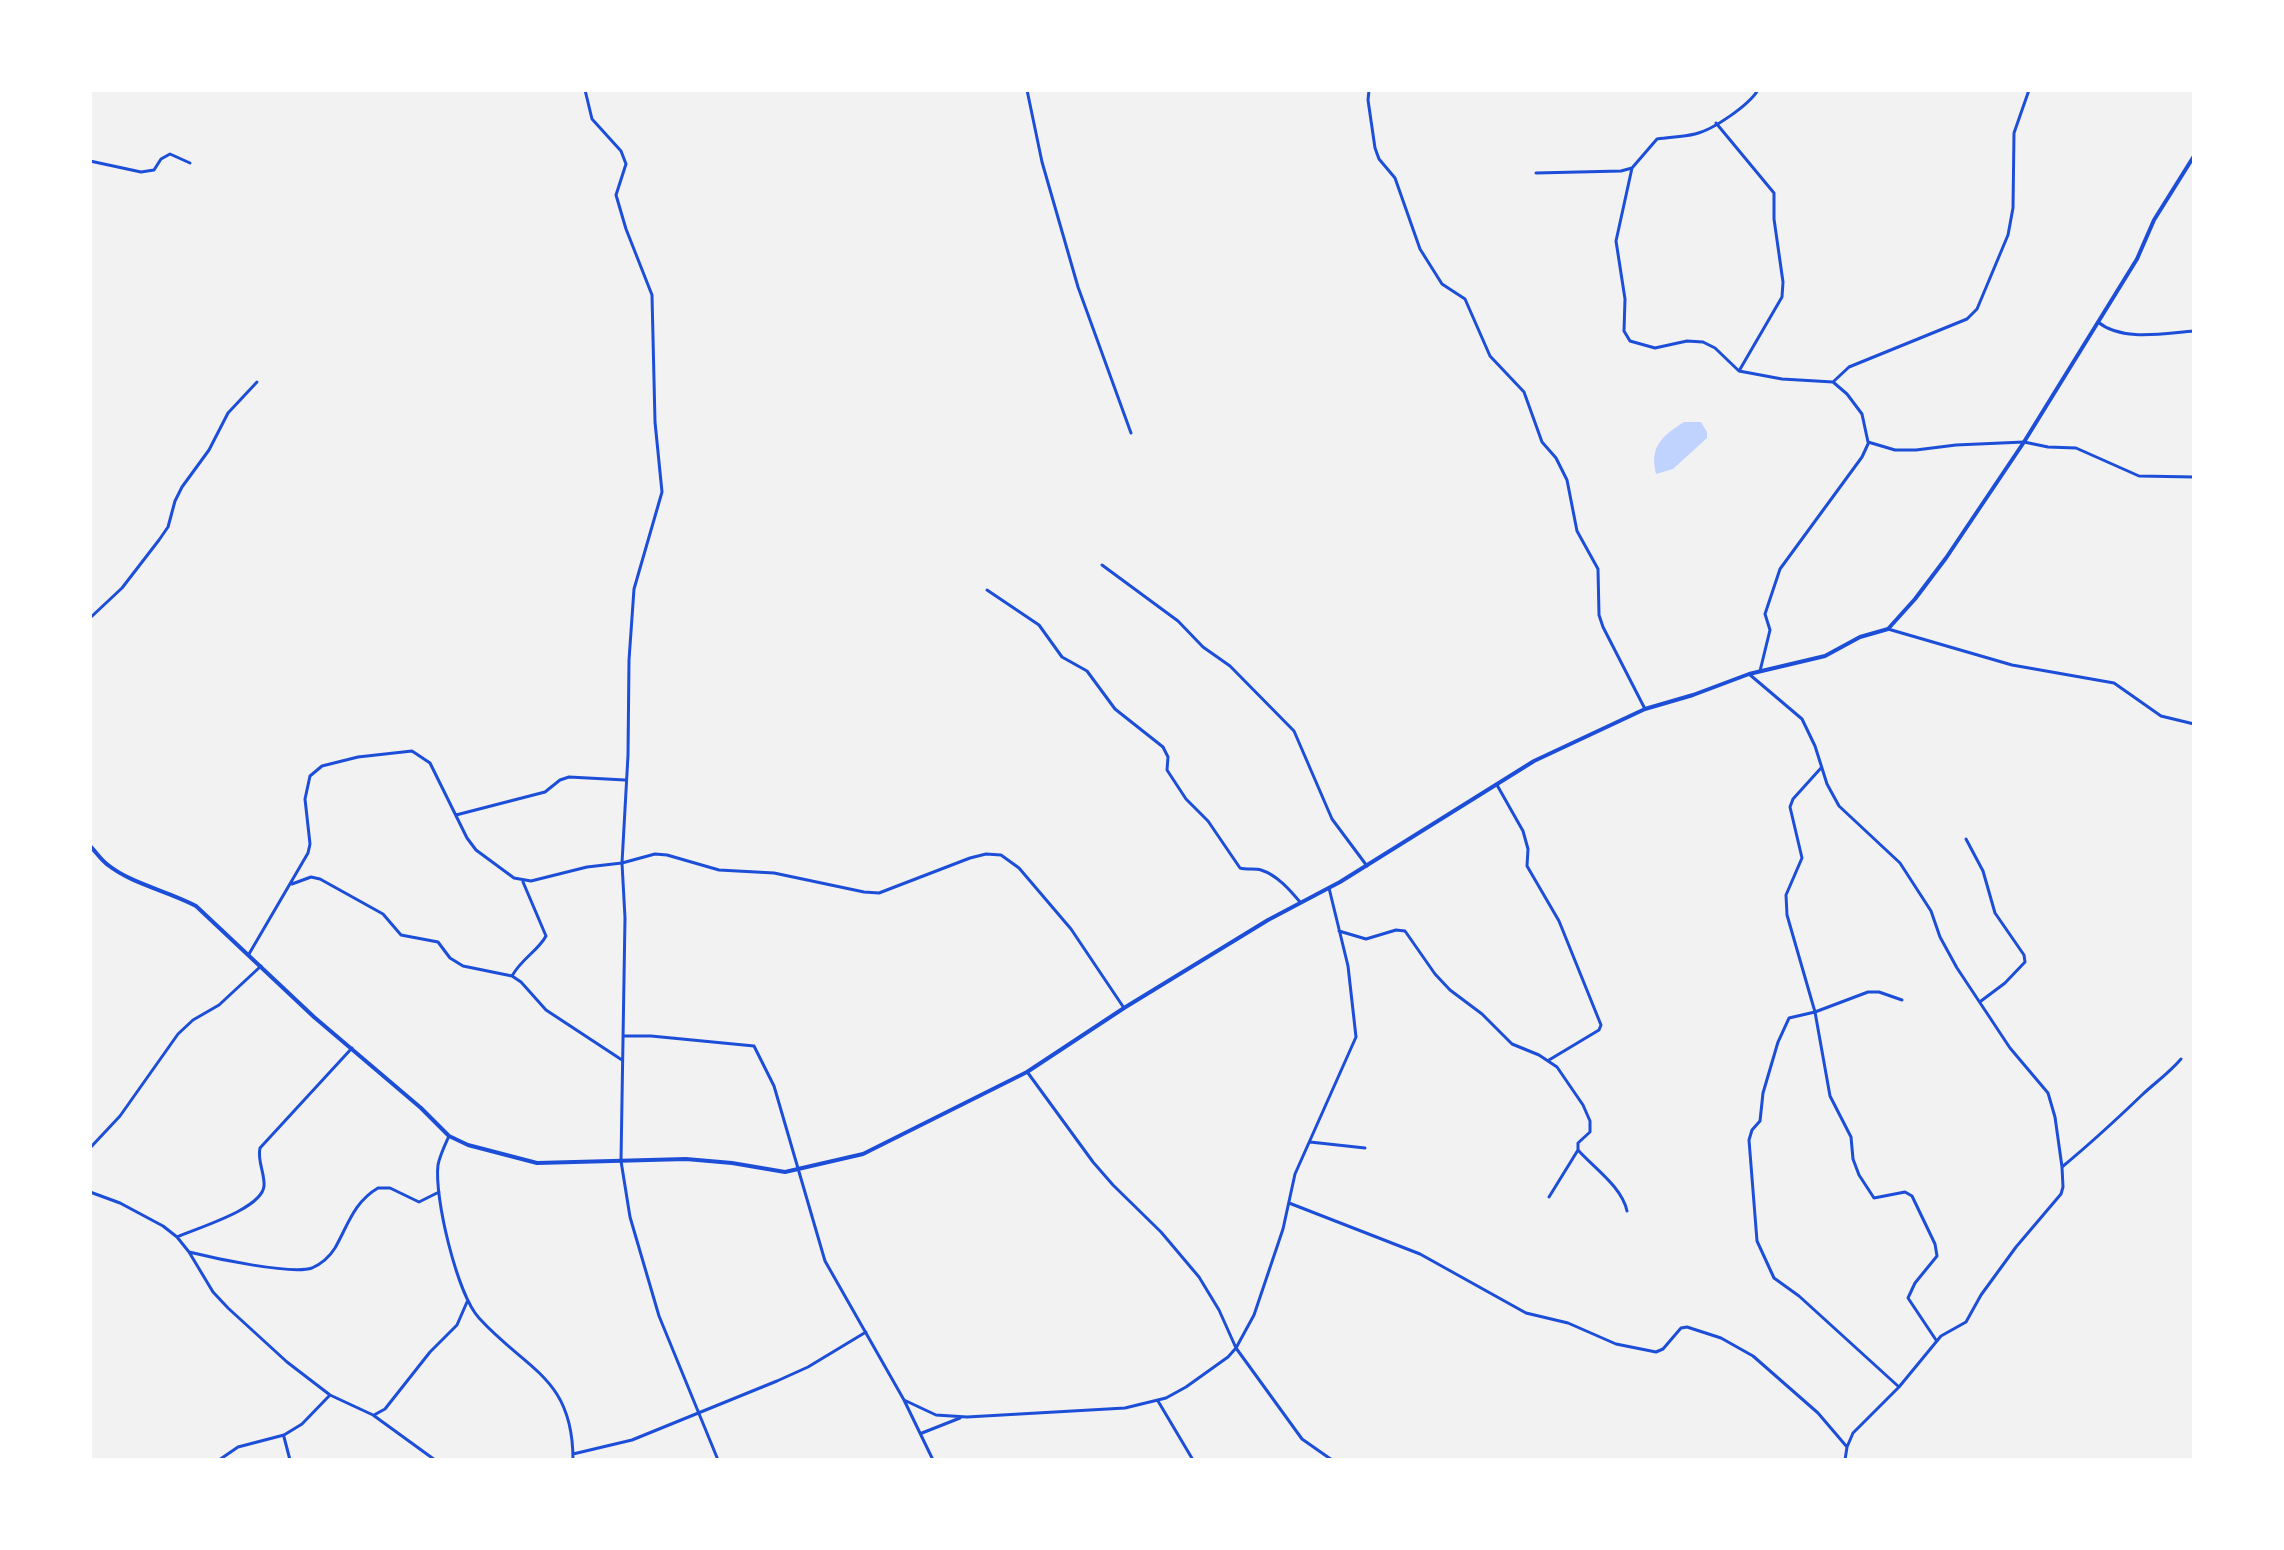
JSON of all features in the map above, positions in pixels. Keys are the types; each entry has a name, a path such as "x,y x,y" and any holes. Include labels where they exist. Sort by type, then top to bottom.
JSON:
{"street":[{"path":"585,90 592,119 621,151 626,164 616,195 652,295 654,408 662,492 634,589 629,660 622,863 625,918 621,1161 630,1217 659,1316 718,1460"},
{"path":"1027,90 1042,162 1078,287 1131,433"},
{"path":"1369,90 1375,148 1379,159 1395,178 1420,249 1442,284 1465,299 1490,356 1524,392 1542,442 1556,458 1567,480 1577,531 1598,569 1599,615 1603,627 1645,709"},
{"path":"1758,90 1750,101 1695,134 1657,139 1632,168 1616,241 1625,299 1626,338 1655,348 1687,341 1703,342 1715,348 1739,371 1782,379 1833,382 1862,414 1868,442 1862,457 1780,569 1765,614 1770,630 1760,671"},
{"path":"1833,382 1849,367 1967,319 1977,309 2008,235 2013,208 2014,133 2029,90"},
{"path":"90,112 90,122"},
{"path":"1716,123 1774,193 1774,219 1783,282 1782,297 1739,371"},
{"path":"90,161 141,172 154,170 161,159 170,154 190,163"},
{"path":"90,846 107,864 130,878 196,906 314,1017 421,1108 449,1136 482,1150 537,1163 686,1159 785,1172 863,1154 1027,1072 1124,1008 1300,902 1367,866 1534,761 1645,709 1749,674 1825,656 1860,637 1888,629 1946,558 2024,442 2137,259 2154,220 2194,156"},
{"path":"1536,173 1609,172 1632,168"},
{"path":"2098,322 2105,328 2126,334 2194,331"},
{"path":"90,618 122,588 159,540 168,527 182,487 209,450 228,413 257,382"},
{"path":"1868,442 1895,450 2024,442 2076,448 2139,476 2194,477"},
{"path":"1102,565 1178,621 1203,647 1230,666 1294,731 1332,819 1367,866"},
{"path":"987,590 1039,625 1062,657 1092,677 1115,709 1163,747 1168,757 1167,770 1186,799 1208,821 1240,868 1261,870 1300,902"},
{"path":"1888,629 2012,665 2114,683 2161,716 2194,724"},
{"path":"1749,674 1802,719 1839,806 1900,863 1931,911 1948,954 2010,1048 2048,1093 2055,1117 2062,1167 2063,1187 2056,1200 2016,1247 1981,1295 1966,1322 1937,1341 1899,1387 1853,1433 1845,1460"},
{"path":"249,954 304,862 310,844 305,799 310,776 322,766 358,757 412,751 430,763 476,850 506,875 522,881 544,879 644,856 667,855 719,870 774,873 879,893 970,858 986,854 1001,855 1019,868 1071,929 1124,1008"},
{"path":"1821,768 1793,799 1790,807 1802,858 1788,886 1785,904 1815,1012 1830,1096 1851,1137 1853,1159 1859,1175 1874,1198 1905,1192 1912,1196 1935,1244 1937,1256 1915,1283 1908,1298 1937,1341"},
{"path":"456,815 545,792 569,777 626,780"},
{"path":"1497,785 1523,831 1528,849 1527,866 1559,921 1601,1025 1599,1030 1549,1060"},
{"path":"1966,839 1983,871 1995,913 2024,955 2025,962 2005,983 1981,1001"},
{"path":"291,885 311,877 320,879 383,914 401,935 438,942 450,958 463,966 512,976 546,1010 622,1060"},
{"path":"512,976 520,962 544,942 546,936 522,881"},
{"path":"904,1400 936,1415 967,1417 1094,1411 1158,1401 1186,1387 1236,1348 1254,1315 1283,1229 1295,1174 1356,1037 1348,966 1329,888"},
{"path":"1339,931 1366,939 1396,930 1405,931 1450,990 1482,1014 1512,1044 1549,1060 1566,1079 1590,1121 1590,1132 1578,1143 1578,1150 1549,1197"},
{"path":"90,1148 120,1116 178,1034 193,1020 219,1005 262,966"},
{"path":"1899,1387 1799,1296 1780,1284 1768,1268 1757,1241 1750,1135 1760,1121 1763,1093 1785,1025 1794,1016 1815,1012 1874,991 1902,1000"},
{"path":"622,1036 754,1046 774,1086 825,1261 904,1400 933,1460"},
{"path":"177,1237 243,1210 257,1200 264,1184 260,1148 352,1048"},
{"path":"2062,1167 2181,1059"},
{"path":"1027,1072 1103,1174 1181,1254 1219,1310 1236,1348 1302,1439 1332,1460"},
{"path":"449,1136 438,1165 439,1192 456,1269 467,1302 479,1319 541,1374 560,1398 568,1413 573,1460"},
{"path":"1310,1142 1365,1148"},
{"path":"1578,1150 1623,1199 1627,1211"},
{"path":"189,1252 238,1263 297,1269 314,1267 332,1253 352,1214 372,1191 384,1187 419,1202 439,1192"},
{"path":"90,1192 147,1217 177,1237 213,1292 287,1362 330,1395 373,1415 435,1460"},
{"path":"1289,1203 1420,1254 1526,1313 1568,1323 1616,1344 1656,1352 1687,1327 1721,1338 1753,1356 1818,1413 1847,1447"},
{"path":"373,1415 385,1409 430,1352 457,1325 467,1302"},
{"path":"573,1454 632,1440 808,1367 866,1332"},
{"path":"219,1460 246,1444 284,1435 308,1419 330,1395"},
{"path":"1158,1401 1193,1460"},
{"path":"921,1434 967,1417"},
{"path":"284,1435 290,1460"}],"water":[{"path":"1684,422 1701,422 1707,438 1673,469 1656,474 1654,456 1659,443"}]}
